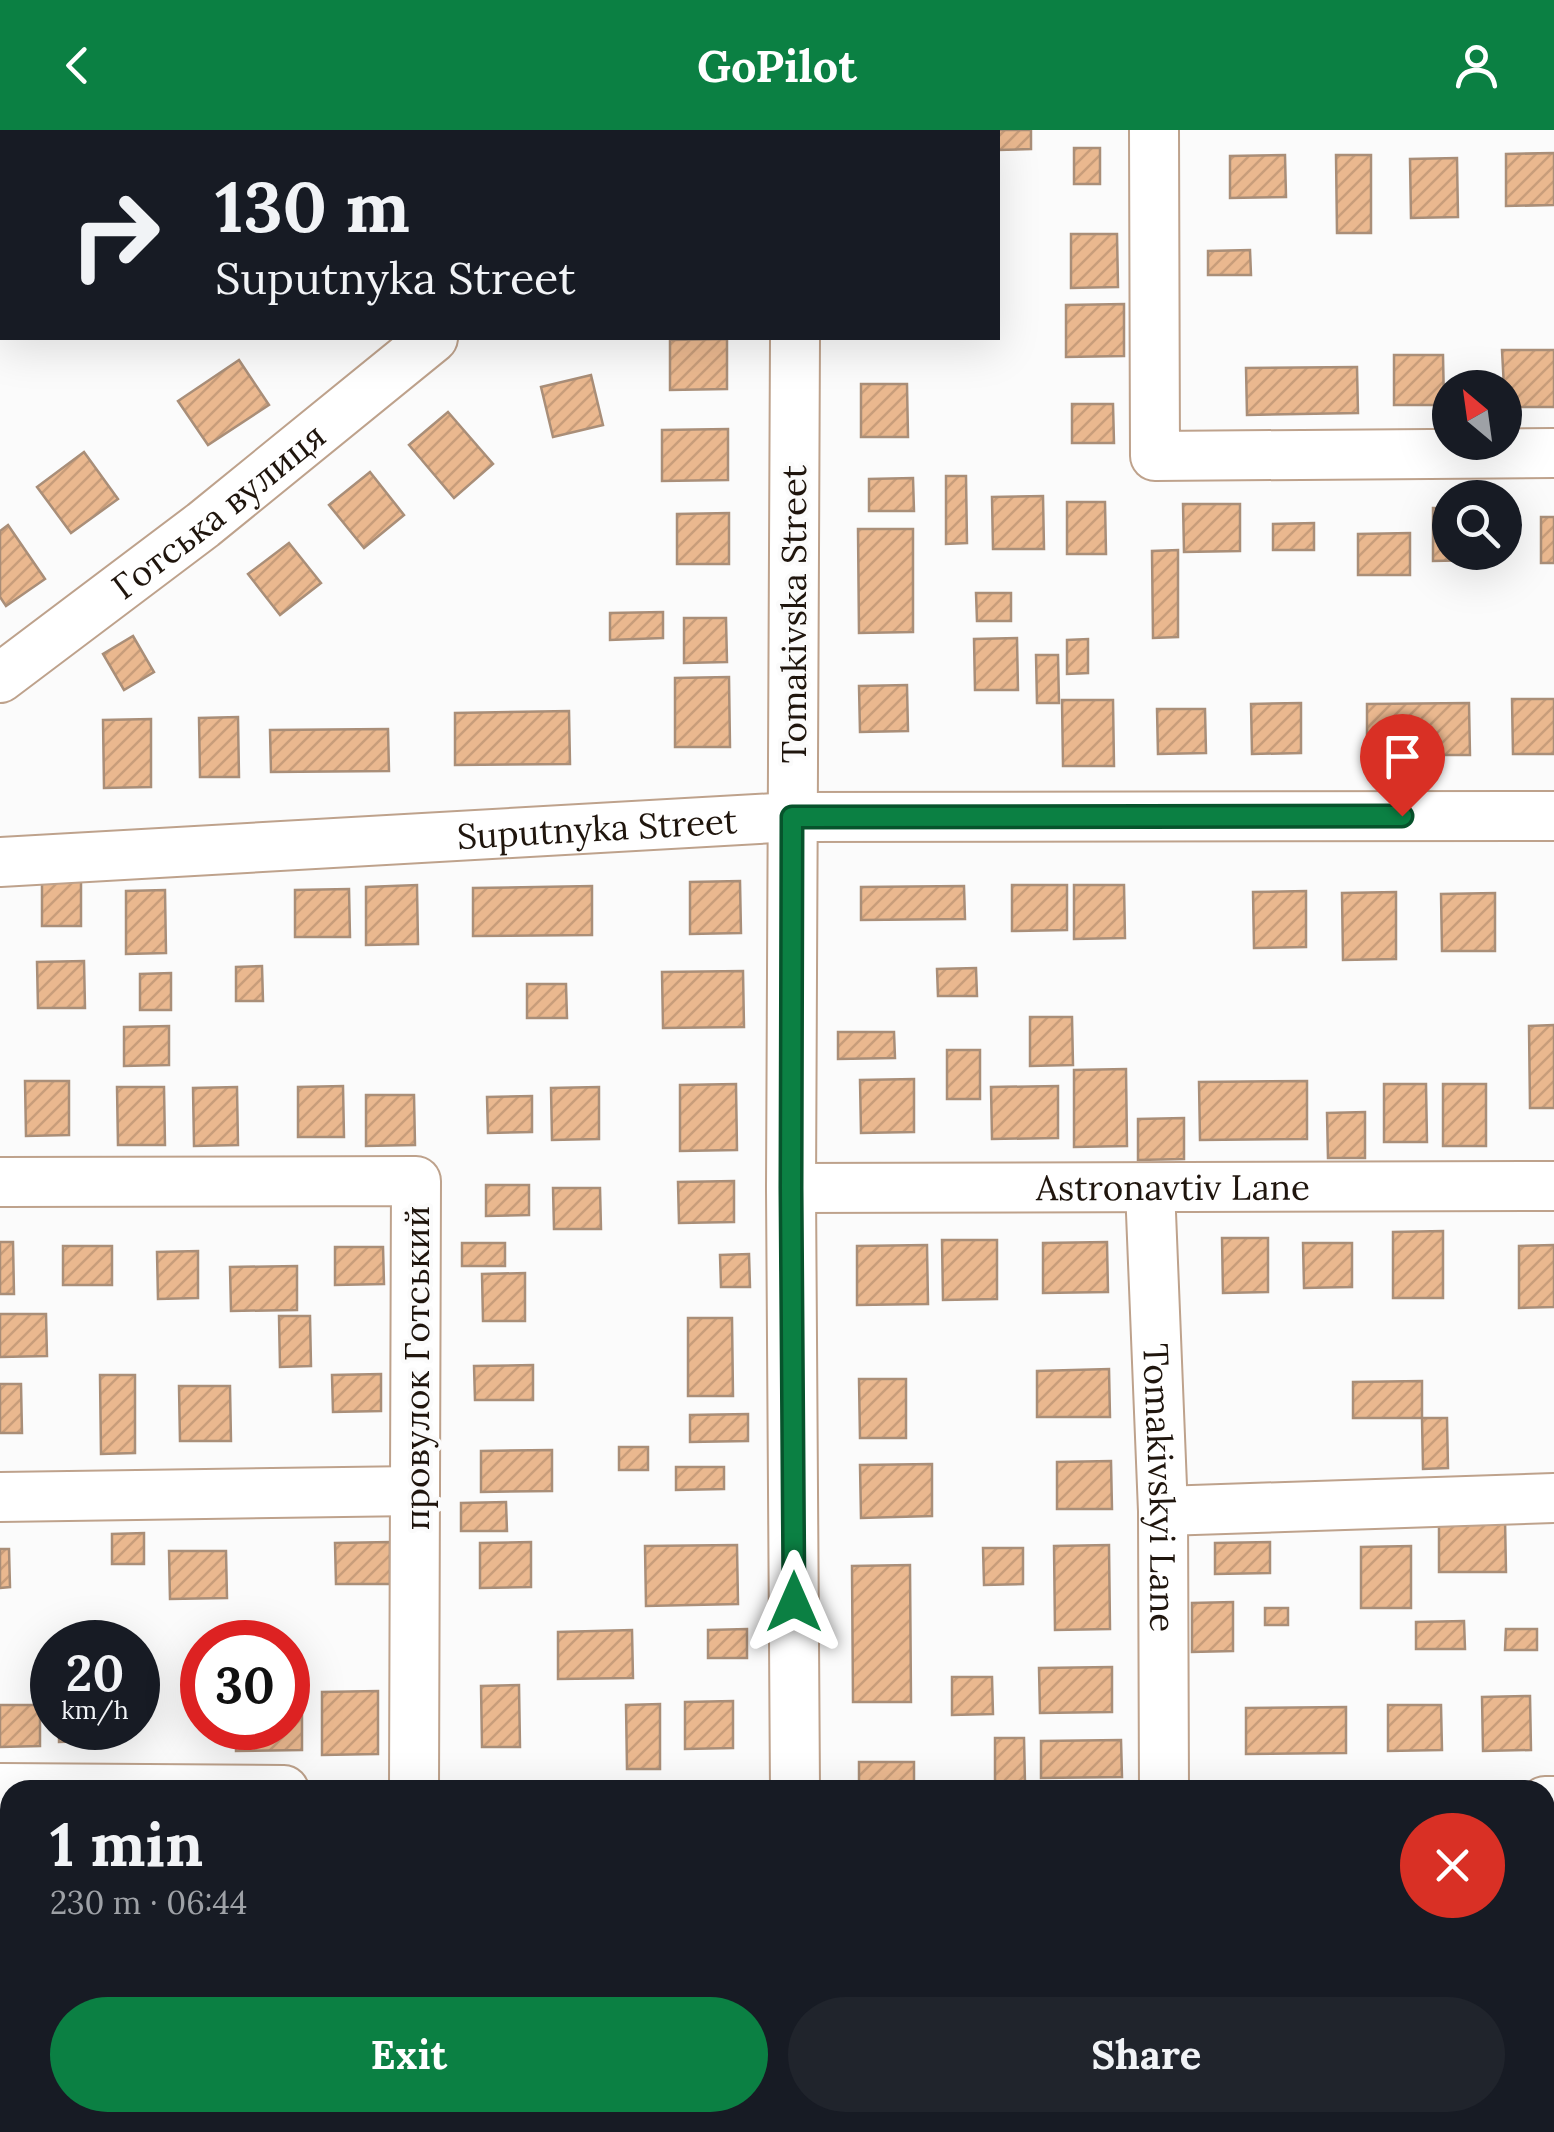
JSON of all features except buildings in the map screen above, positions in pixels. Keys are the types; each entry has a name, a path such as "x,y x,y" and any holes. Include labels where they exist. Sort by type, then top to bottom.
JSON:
{"street":[{"path":"1154,130 1155,456 1554,454"},
{"name":"Готська вулиця","path":"0,678 202,525 432,340"},
{"name":"Tomakivska Street","path":"795,340 791,1188 796,1780"},
{"name":"Suputnyka Street","path":"0,862 792,817 1554,816"},
{"name":"провулок Готський","path":"0,1182 416,1182 414,1780"},
{"name":"Astronavtiv Lane","path":"791,1188 1554,1186"},
{"name":"Tomakivskyi Lane","path":"1150,1188 1163,1511 1164,1780"},
{"path":"0,1496 415,1491"},
{"path":"1163,1511 1554,1498"}],"route":[{"path":"794,1602 792,817 1402,816"}]}
